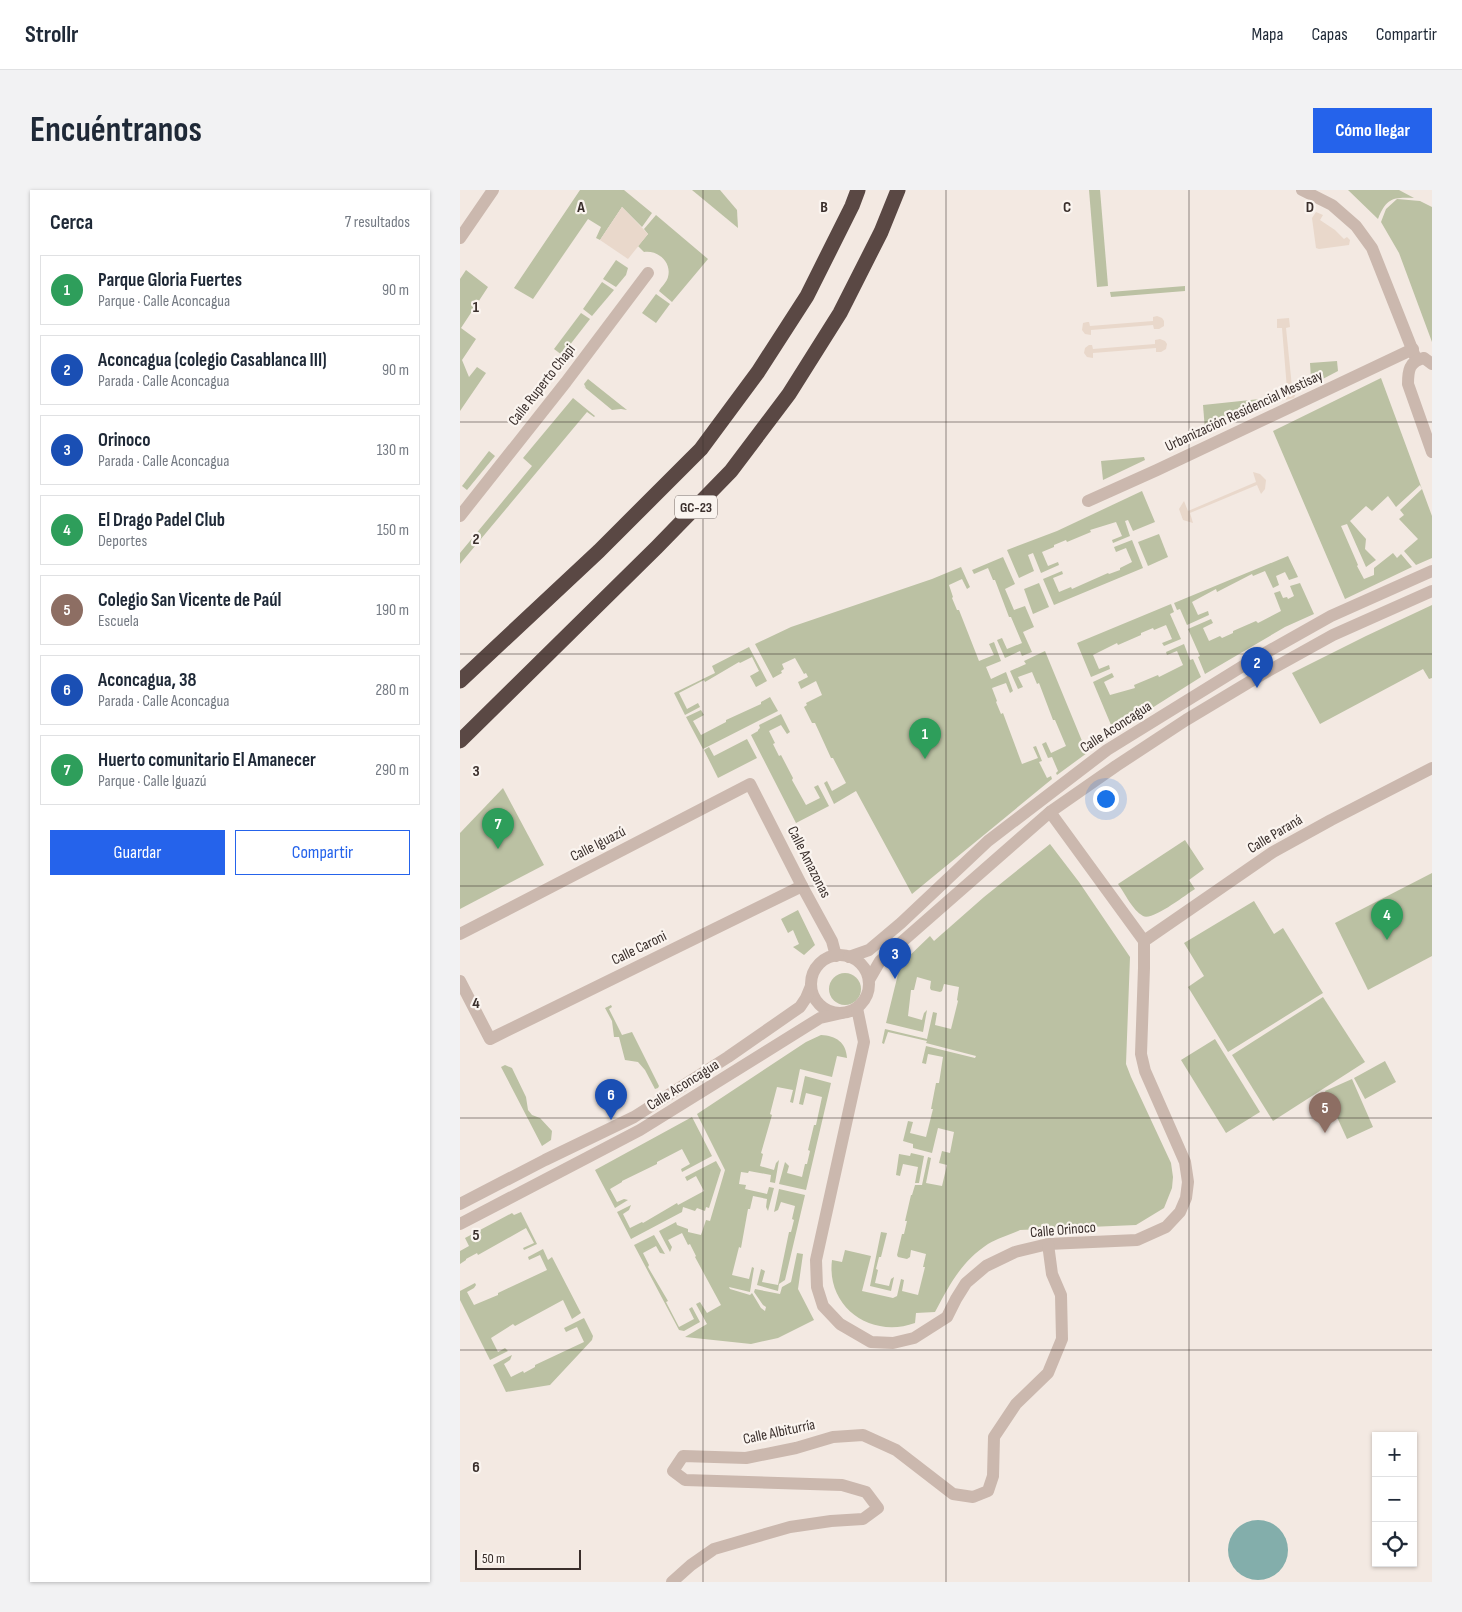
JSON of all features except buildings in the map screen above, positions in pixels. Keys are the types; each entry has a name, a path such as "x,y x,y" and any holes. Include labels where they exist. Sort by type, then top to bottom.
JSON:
{"highway":[{"name":"GC-23","path":"460,681 599,551 701,449 758,372 808,296 858,190"},
{"name":"GC-23","path":"460,741 643,561 731,471 788,394 840,313 881,232 898,190"}],"street":[{"path":"460,238 493,190"},
{"path":"1302,190 1332,205 1356,226 1372,248 1415,354 1432,364"},
{"name":"Calle Ruperto Chapi","path":"460,516 566,382 648,272"},
{"path":"1415,354 1410,365 1408,384 1432,452"},
{"name":"Urbanización Residencial Mestisay","path":"1088,501 1415,354"},
{"name":"Calle Aconcagua","path":"849,957 869,950 901,923 988,842 1107,750 1251,661 1330,616 1432,571"},
{"path":"869,980 862,966 849,957 836,956 820,963 814,970 811,986 813,995 824,1009 833,1013 842,1013 857,1008 864,1001 868,991 869,980 880,961 1050,812 1123,761 1261,675 1333,635 1432,590"},
{"name":"Calle Paraná","path":"1144,941 1273,852 1330,820 1432,768"},
{"name":"Calle Amazonas","path":"750,784 832,941 836,956"},
{"name":"Calle Iguazú","path":"460,934 750,784"},
{"path":"1050,812 1144,941"},
{"name":"Calle Caroni","path":"460,981 490,1039 802,886"},
{"name":"Calle Orinoco","path":"857,1008 864,1042 816,1260 817,1287 824,1306 840,1324 871,1342 892,1343 914,1338 947,1317 966,1283 986,1266 1015,1252 1048,1244 1137,1240 1166,1226 1180,1212 1186,1198 1188,1182 1185,1162 1145,1071 1141,1054 1144,941"},
{"name":"Calle Aconcagua","path":"460,1204 634,1117 728,1057 800,1007 811,986"},
{"name":"Calle Aconcagua","path":"460,1224 640,1130 820,1018 842,1013"},
{"name":"Calle Albiturría","path":"672,1582 691,1565 714,1550 790,1527 831,1521 863,1520 878,1508 866,1492 842,1485 685,1480 673,1471 683,1456 746,1458 796,1448 834,1437 863,1434 896,1450 954,1494 973,1497 988,1491 993,1476 994,1437 1016,1404 1048,1373 1062,1339 1061,1295 1052,1274 1048,1244"}],"green space":[{"path":"580,190 624,190 652,213 642,227 622,207 600,240 596,238 601,227 588,219 533,299 514,288"},
{"path":"692,190 720,190 737,210 738,228"},
{"path":"1089,190 1100,190 1108,286 1097,287"},
{"path":"1348,190 1399,190 1414,198 1391,200 1384,207 1378,219"},
{"path":"1397,199 1420,201 1432,207 1432,342 1399,253 1381,222 1386,209"},
{"path":"656,215 708,259 672,302 659,291 668,277 669,272 666,262 659,255 644,252 638,246 648,234 644,229"},
{"path":"616,260 628,268 626,275 616,287 603,279"},
{"path":"466,270 488,287 461,328 476,339 462,360 469,377 477,367 486,373 460,411 460,279"},
{"path":"602,282 614,290 592,316 583,309"},
{"path":"1185,286 1185,291 1111,297 1110,292"},
{"path":"656,294 670,304 656,323 642,313"},
{"path":"581,313 590,319 562,355 554,349"},
{"path":"1337,361 1338,371 1317,382 1311,379 1310,363"},
{"path":"1381,378 1432,516 1432,558 1416,565 1404,551 1418,539 1399,519 1404,515 1400,510 1422,489 1420,485 1396,507 1388,496 1372,511 1366,506 1350,521 1366,539 1365,549 1376,560 1366,567 1347,524 1341,526 1364,579 1374,575 1374,568 1393,553 1397,558 1401,554 1412,567 1345,599 1273,431"},
{"path":"588,379 627,410 612,410 583,386 586,388 584,384"},
{"path":"573,398 595,416 587,412 460,564 460,553 532,466 523,458"},
{"path":"1260,399 1262,403 1205,430 1203,405"},
{"path":"489,451 495,456 467,490 462,486"},
{"path":"1144,457 1145,460 1103,480 1101,461"},
{"path":"1142,491 1155,522 1133,531 1128,520 1125,521 1130,536 1113,543 1112,540 1122,536 1116,522 1090,530 1091,532 1067,542 1066,540 1054,545 1054,547 1042,552 1048,566 1058,562 1059,565 1041,573 1033,553 1028,555 1034,571 1019,578 1007,550 1057,531"},
{"path":"1159,534 1168,557 1148,566 1138,542"},
{"path":"1132,540 1143,568 1054,605 1043,579 1062,571 1063,574 1053,578 1059,592 1071,587 1072,589 1108,573 1120,570 1120,568 1132,562 1126,548 1116,552 1114,547"},
{"path":"1288,556 1298,577 1289,580 1285,572 1276,576 1279,585 1273,588 1265,571 1253,576 1252,574 1217,592 1216,589 1192,602 1198,615 1208,611 1209,615 1187,625 1180,609 1177,610 1174,603"},
{"path":"1003,557 1015,584 1005,589 1014,610 1025,606 1034,627 1023,632 1032,652 1022,656 1020,651 1005,658 997,640 1002,638 1007,649 1022,643 988,568 974,574 972,570"},
{"path":"961,567 970,587 967,589 962,579 949,585 952,598 957,610 959,610 979,661 994,655 989,644 994,642 1001,661 986,667 991,679 1006,672 1013,691 1010,693 1006,683 992,688 1022,764 1038,758 1033,747 1036,746 1042,761 1039,762 1047,778 1051,776 1052,779 912,894 856,791 834,804 824,783 827,781 832,791 846,783 833,758 831,758 815,723 812,723 804,707 807,705 806,703 822,695 816,681 801,689 798,682 808,677 806,673 804,674 795,658 782,664 784,669 781,671 782,673 773,678 755,644 791,627 932,579"},
{"path":"1039,583 1049,607 1033,614 1024,589"},
{"path":"1300,583 1314,614 1285,627 1205,674 1198,657 1200,656 1188,629 1211,619 1213,623 1203,628 1209,641 1220,636 1222,638 1233,633 1233,631 1256,621 1258,623 1281,611 1274,593 1280,591 1283,598 1287,597 1288,599 1294,596 1290,586"},
{"path":"1171,604 1174,612 1170,614 1181,639 1164,646 1162,643 1172,639 1166,625 1141,633 1141,635 1118,645 1117,643 1093,655 1099,669 1109,665 1110,669 1091,677 1077,643"},
{"path":"1432,605 1432,678 1429,679 1423,669 1320,724 1292,673"},
{"path":"1184,644 1190,660 1193,659 1201,677 1114,732 1093,682 1112,673 1114,677 1104,682 1110,695 1135,688 1134,685 1158,675 1159,677 1183,665 1177,651 1167,655 1166,652"},
{"path":"749,647 767,681 756,687 750,676 759,671 752,657 739,662 705,682 704,680 679,693 687,709 698,703 700,707 685,715 674,693 715,673 712,666"},
{"path":"1045,651 1087,753 1057,775 1058,771 1052,757 1048,758 1042,744 1046,742 1051,753 1066,746 1055,720 1053,720 1039,683 1037,684 1032,672 1018,677 1023,687 1018,689 1010,671 1026,664 1024,661"},
{"path":"770,697 778,711 703,749 686,717 701,710 704,715 693,721 701,735 726,722 726,720 761,704 761,702"},
{"path":"781,714 790,732 787,734 781,725 769,731 779,756 781,755 806,805 820,798 814,787 818,785 829,806 796,823 751,735 758,731 759,725"},
{"path":"747,739 757,758 718,778 704,750 709,747 714,756"},
{"path":"503,788 544,865 460,909 460,833"},
{"path":"1185,840 1204,869 1189,880 1195,889 1154,915 1143,916 1132,906 1118,884"},
{"path":"1050,844 1079,882 1130,957 1126,1064 1171,1163 1172,1188 1164,1208 1136,1225 1020,1230 996,1240 970,1258 963,1266 935,1312 916,1313 915,1323 899,1327 883,1327 868,1322 855,1315 844,1305 836,1292 832,1277 832,1260 842,1262 845,1250 871,1256 862,1291 893,1298 897,1296 901,1279 904,1280 902,1291 918,1295 925,1267 923,1267 926,1254 911,1250 910,1257 907,1259 897,1255 902,1234 904,1234 907,1221 905,1221 915,1185 922,1185 928,1157 931,1158 926,1183 942,1186 947,1165 939,1163 942,1151 950,1153 954,1132 938,1128 932,1153 913,1148 913,1144 903,1141 908,1121 913,1122 910,1133 926,1137 933,1109 931,1109 936,1083 939,1083 943,1057 928,1054 926,1064 922,1063 926,1046 975,1058 976,1056 926,1043 927,1041 888,1032 884,1044 882,1043 885,1029 927,1039 933,1012 937,1013 935,1025 951,1029 958,1001 959,987 944,984 940,992 931,990 931,981 917,977 914,990 911,990 908,1016 922,1020 927,1010 923,1032 886,1023 899,970 905,960 930,936 934,941 984,897"},
{"path":"1432,873 1432,956 1368,990 1335,923"},
{"path":"1254,901 1274,934 1283,928 1323,993 1228,1052 1188,987 1204,976 1184,943"},
{"path":"798,910 815,945 804,955 793,947 799,944 793,930 788,933 781,919"},
{"path":"845,973 851,974 856,978 860,983 860,995 856,1000 851,1004 845,1005 839,1004 834,1000 830,995 829,989 830,983 834,978 839,974"},
{"path":"1323,997 1365,1062 1273,1121 1232,1055"},
{"path":"611,1005 612,1007 609,1009 622,1035 632,1032 659,1086 658,1088 655,1089 645,1070 638,1062 625,1060 619,1037 614,1037 612,1021 605,1008"},
{"path":"821,1035 836,1038 845,1048 847,1058 837,1056 832,1077 800,1069 793,1103 790,1102 793,1090 777,1087 770,1114 772,1115 761,1153 763,1154 760,1166 774,1170 779,1160 775,1183 770,1182 771,1175 749,1171 748,1173 741,1172 739,1184 746,1185 745,1189 767,1194 769,1187 774,1188 768,1211 766,1207 767,1199 753,1196 750,1209 748,1209 741,1248 739,1247 732,1275 749,1279 752,1267 754,1268 750,1292 729,1287 730,1289 750,1295 752,1293 765,1311 766,1307 754,1292 755,1289 780,1294 782,1287 791,1282 797,1253 803,1254 798,1289 814,1320 778,1338 751,1344 685,1337 707,1324 696,1304 700,1302 707,1313 721,1305 690,1244 688,1245 682,1233 668,1240 672,1247 670,1252 659,1231 676,1222 677,1225 688,1229 688,1232 701,1235 706,1220 710,1221 725,1170 697,1114 806,1042"},
{"path":"1215,1039 1260,1112 1226,1133 1181,1060"},
{"path":"1385,1061 1396,1082 1365,1099 1354,1078"},
{"path":"505,1065 512,1068 526,1097 528,1110 532,1115 540,1118 552,1131 551,1140 542,1146 501,1067"},
{"path":"805,1076 831,1083 806,1190 779,1184 785,1162 789,1166 787,1173 802,1177 805,1164 807,1164 810,1151 808,1150 822,1097 806,1093 803,1105 799,1104"},
{"path":"1352,1079 1373,1127 1347,1139 1325,1091"},
{"path":"692,1117 712,1156 682,1172 681,1169 690,1164 682,1149 657,1162 657,1164 610,1189 617,1202 624,1199 628,1200 615,1208 595,1170"},
{"path":"911,1153 924,1156 919,1183 915,1183 918,1167 903,1164 900,1176 896,1175 899,1154 910,1156"},
{"path":"716,1161 721,1170 709,1208 706,1207 705,1211 697,1208 695,1211 683,1207 682,1212 631,1239 617,1212 631,1205 629,1210 623,1214 630,1228 643,1223 677,1203 678,1205 704,1191 696,1176 687,1181 685,1177"},
{"path":"779,1189 805,1195 785,1280 779,1284 778,1291 757,1285 761,1269 765,1271 762,1282 778,1285 789,1232 791,1232 794,1220 792,1219 795,1206 781,1202 778,1210 774,1212"},
{"path":"521,1212 537,1244 524,1250 523,1248 534,1243 526,1228 478,1255 477,1253 466,1259 460,1264 460,1251 469,1246 465,1238 512,1213 514,1215"},
{"path":"881,1232 887,1233 876,1269 878,1270 875,1283 889,1286 891,1279 894,1277 891,1291 870,1286"},
{"path":"654,1235 665,1254 660,1253 656,1246 643,1253 649,1265 648,1267 668,1301 666,1302 679,1327 694,1319 689,1309 692,1307 700,1322 684,1331 679,1330 634,1245"},
{"path":"543,1249 548,1260 552,1257 581,1313 572,1319 563,1300 515,1326 513,1324 491,1338 498,1352 505,1348 508,1351 490,1360 460,1300 460,1291 475,1283 474,1288 467,1292 474,1305 498,1295 498,1293 547,1270 540,1255 529,1260 528,1257"},
{"path":"584,1318 593,1336 592,1340 550,1385 506,1392 493,1365 512,1355 510,1360 504,1364 511,1377 523,1371 524,1373 535,1367 535,1365 584,1342 577,1327 566,1332 564,1328"}],"shaded area":[{"path":"622,207 648,234 628,259 600,240"},
{"path":"1316,212 1323,215 1320,220 1344,239 1347,237 1350,240 1349,245 1316,248 1312,218"},
{"path":"1157,316 1164,321 1164,326 1159,329 1154,329 1153,325 1091,330 1091,335 1085,334 1082,330 1083,323 1087,322 1089,322 1090,326 1153,321 1153,317"},
{"path":"1289,318 1290,327 1286,328 1292,387 1295,387 1296,393 1294,398 1286,400 1283,391 1287,389 1282,328 1277,328 1277,319"},
{"path":"1160,339 1167,344 1166,349 1161,352 1156,352 1156,348 1093,353 1093,358 1087,357 1084,353 1085,348 1089,345 1092,345 1093,349 1155,344 1155,340"},
{"path":"1253,472 1260,474 1266,480 1265,489 1261,494 1257,485 1190,513 1193,523 1183,520 1179,509 1184,501 1188,511 1256,482"}],"water":[{"path":"1258,1520 1274,1525 1279,1529 1283,1534 1288,1550 1283,1566 1279,1571 1274,1575 1258,1580 1242,1575 1237,1571 1233,1566 1228,1550 1233,1534 1237,1529 1242,1525"}],"place":[{"name":"Aconcagua (colegio Casablanca III)","path":"1257,688"},
{"name":"Parque Gloria Fuertes","path":"925,759"},
{"name":"Huerto comunitario El Amanecer","path":"498,849"},
{"name":"El Drago Padel Club","path":"1387,940"},
{"name":"Orinoco","path":"895,979"},
{"name":"Aconcagua, 38","path":"611,1120"},
{"name":"Colegio San Vicente de Paúl","path":"1325,1133"}]}
